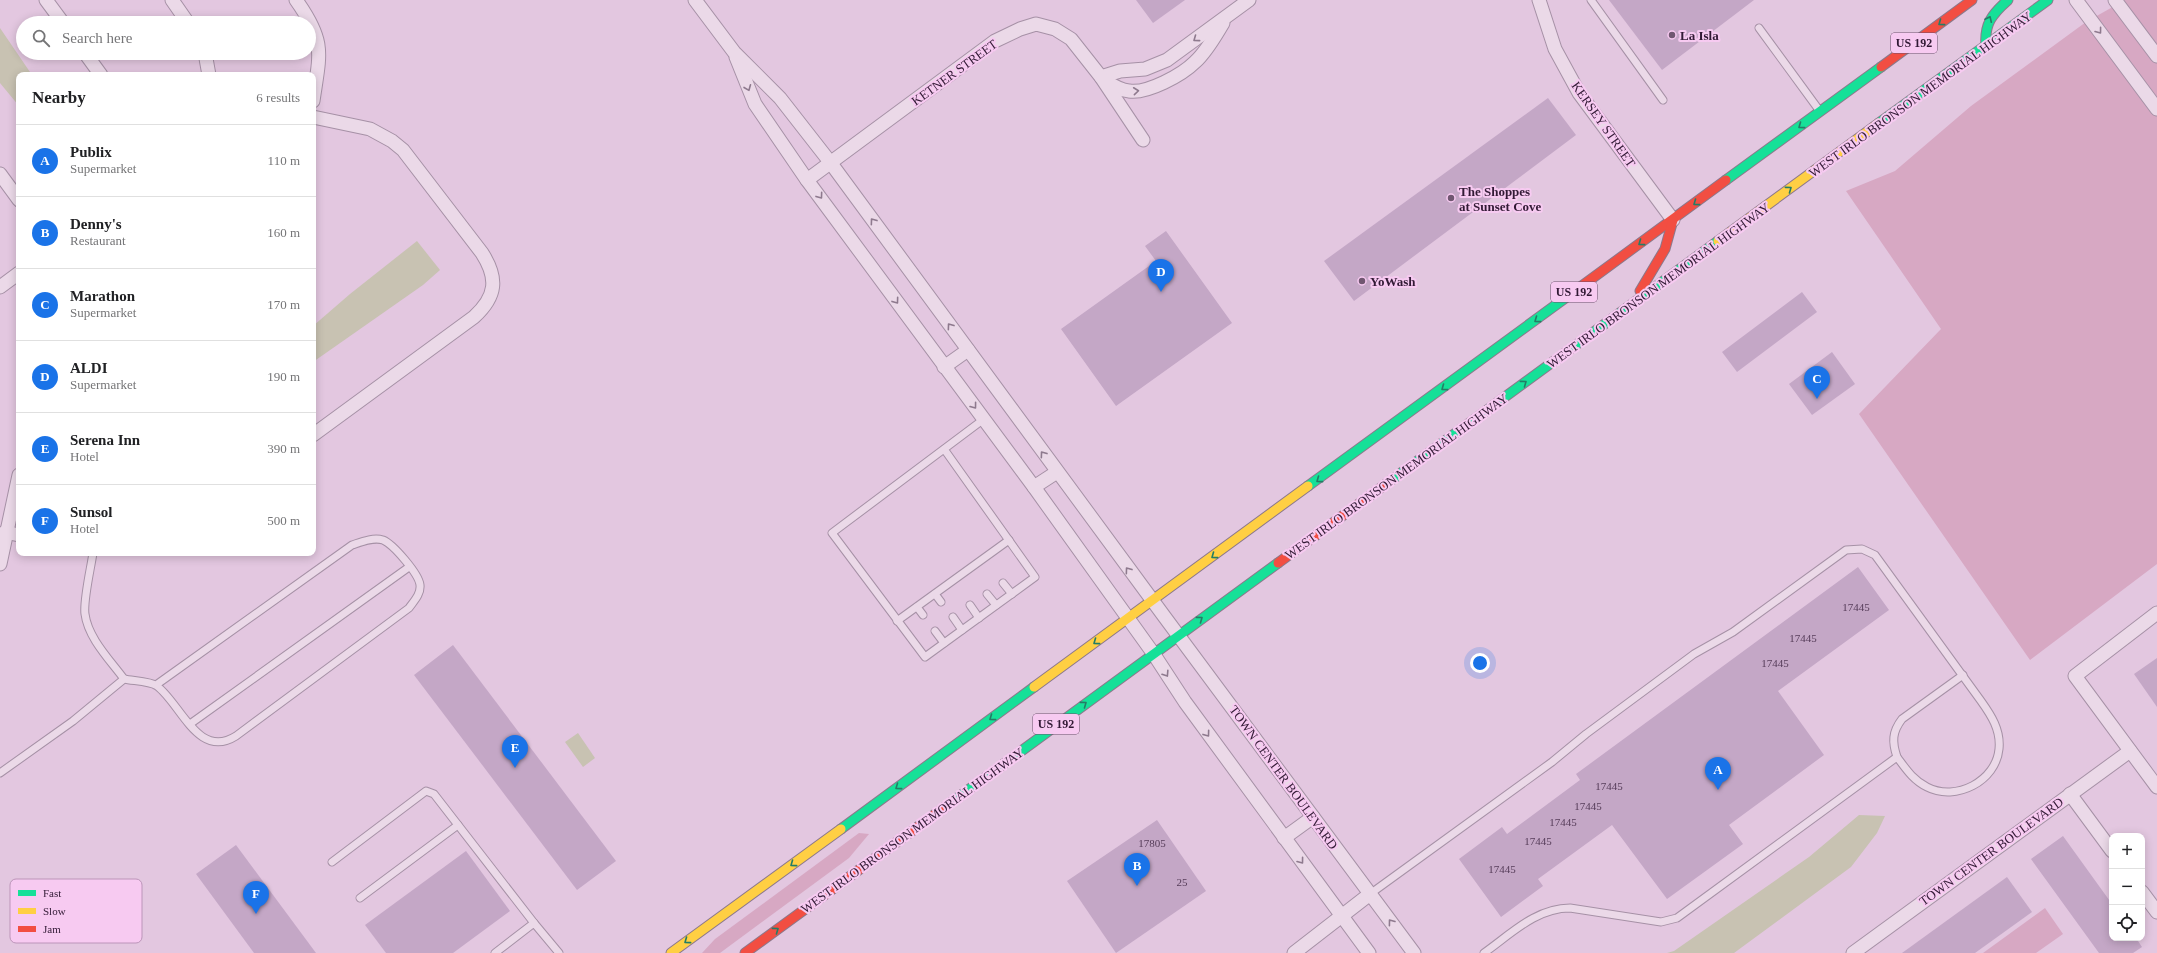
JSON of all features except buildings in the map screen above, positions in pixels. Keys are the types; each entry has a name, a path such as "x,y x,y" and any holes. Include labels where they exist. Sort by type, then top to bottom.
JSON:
{"highway":[{"name":"US 192","path":"671,953 1972,0"},
{"path":"1986,46 1984,30 1991,14 2008,0"},
{"name":"WEST IRLO BRONSON MEMORIAL HIGHWAY","path":"745,953 1153,653 2048,0"},
{"path":"1633,302 1659,262 1670,239 1673,220"}],"street":[{"path":"46,0 58,16"},
{"path":"172,0 183,16"},
{"path":"296,0 308,16"},
{"path":"695,0 734,52 755,104 807,180 1034,487 1153,653 1184,702 1369,953"},
{"name":"KETNER STREET","path":"1101,77 1116,88 1129,92 1146,90 1182,73 1195,62 1210,44 1228,16 1249,0"},
{"name":"KERSEY STREET","path":"1539,0 1555,49 1579,93 1673,220"},
{"path":"2076,0 2157,109"},
{"path":"2115,0 2157,56"},
{"path":"1101,77 1120,71 1145,69 1167,60 1228,16"},
{"name":"KETNER STREET","path":"807,180 995,41 1020,29 1036,24 1054,29 1071,39 1101,77 1143,140"},
{"path":"316,33 318,38 319,59 316,80"},
{"name":"TOWN CENTER BOULEVARD","path":"734,52 780,98 830,162 1177,636 1213,680 1414,953"},
{"path":"90,60 99,72"},
{"path":"206,60 208,72"},
{"path":"316,118 370,129 387,138 403,150 482,253 492,272 493,292 489,300 474,317 316,433"},
{"path":"0,174 16,196"},
{"path":"0,287 16,275"},
{"path":"944,366 968,350"},
{"path":"1034,487 1057,472"},
{"path":"0,564 16,488"},
{"path":"6,532 16,534"},
{"path":"2157,613 2076,676 2157,787"},
{"name":"TOWN CENTER BOULEVARD","path":"1853,953 2130,751"},
{"path":"2070,794 2109,847"},
{"path":"1284,838 1313,817"},
{"path":"1294,953 1329,928 1341,916 1370,894"},
{"path":"2145,896 2157,912"}],"lane":[{"path":"1591,0 1663,100"},
{"path":"1759,28 1820,112"},
{"path":"944,449 1035,577 925,657 832,533 944,449 984,419"},
{"path":"93,556 85,613 89,628 124,679 156,686 201,736 211,742 224,742 236,736 409,608 419,592 420,585 409,567 389,544 382,540 364,541 352,546 156,686"},
{"path":"898,621 969,570 987,561 1009,540"},
{"path":"1370,894 1552,762 1577,741 1682,663 1705,647 1733,632 1846,550 1862,549 1876,555 1986,706 1996,725 1999,749 1992,769 1973,786 1962,790 1939,792 1928,788 1916,780 1897,757 1893,736 1896,726 1902,719 1963,675"},
{"path":"190,724 409,567"},
{"path":"969,570 974,576"},
{"path":"952,582 957,588"},
{"path":"1003,583 1012,594"},
{"path":"935,594 941,602"},
{"path":"987,594 996,605"},
{"path":"970,605 979,618"},
{"path":"917,607 923,615"},
{"path":"953,617 962,630"},
{"path":"935,631 944,643"},
{"path":"0,773 73,721 124,679"},
{"path":"1484,953 1535,916 1559,908 1570,908 1661,922 1677,918 1897,757"},
{"path":"332,862 426,791 434,794 559,953"},
{"path":"360,898 458,825"},
{"path":"495,953 534,923"}],"shaded area":[{"path":"2125,0 2157,0 2157,564 2030,660 1859,414 1941,329 1846,191 1895,171 1971,106 2086,22"},
{"path":"0,28 16,52 16,60 22,60 30,72 16,72 16,102 0,83"},
{"path":"417,241 440,270 423,285 316,360 316,323 350,294"},
{"path":"578,733 595,758 583,767 565,742"},
{"path":"1859,815 1885,816 1877,833 1851,867 1734,953 1667,953 1674,951 1809,857"},
{"path":"859,833 869,834 849,858 720,953 702,953 715,939"},
{"path":"2045,908 2063,934 2036,953 1983,953"}],"traffic: fast":[{"path":"1986,46 1986,32 1990,20 2008,0"},
{"path":"1879,123 2048,0"},
{"path":"1726,180 1881,67"},
{"path":"1386,484 1718,241"},
{"path":"1308,486 1579,288"},
{"path":"949,804 1278,563"},
{"path":"841,829 1034,687"}],"traffic: slow":[{"path":"1718,241 1879,123"},
{"path":"1034,687 1308,486"},
{"path":"671,953 841,829"}],"traffic: jam":[{"path":"1881,67 1972,0"},
{"path":"1579,288 1726,180"},
{"path":"1640,291 1665,249 1673,220"},
{"path":"1278,563 1386,484"},
{"path":"745,953 949,804"}],"place":[{"name":"La Isla","path":"1672,35"},
{"name":"The Shoppes at Sunset Cove","path":"1451,198"},
{"name":"YoWash","path":"1362,281"},
{"name":"ALDI","path":"1161,292"},
{"name":"Marathon","path":"1817,399"},
{"name":"Serena Inn","path":"515,768"},
{"name":"Publix","path":"1718,790"},
{"name":"Denny's","path":"1137,886"},
{"name":"Sunsol","path":"256,914"}]}
